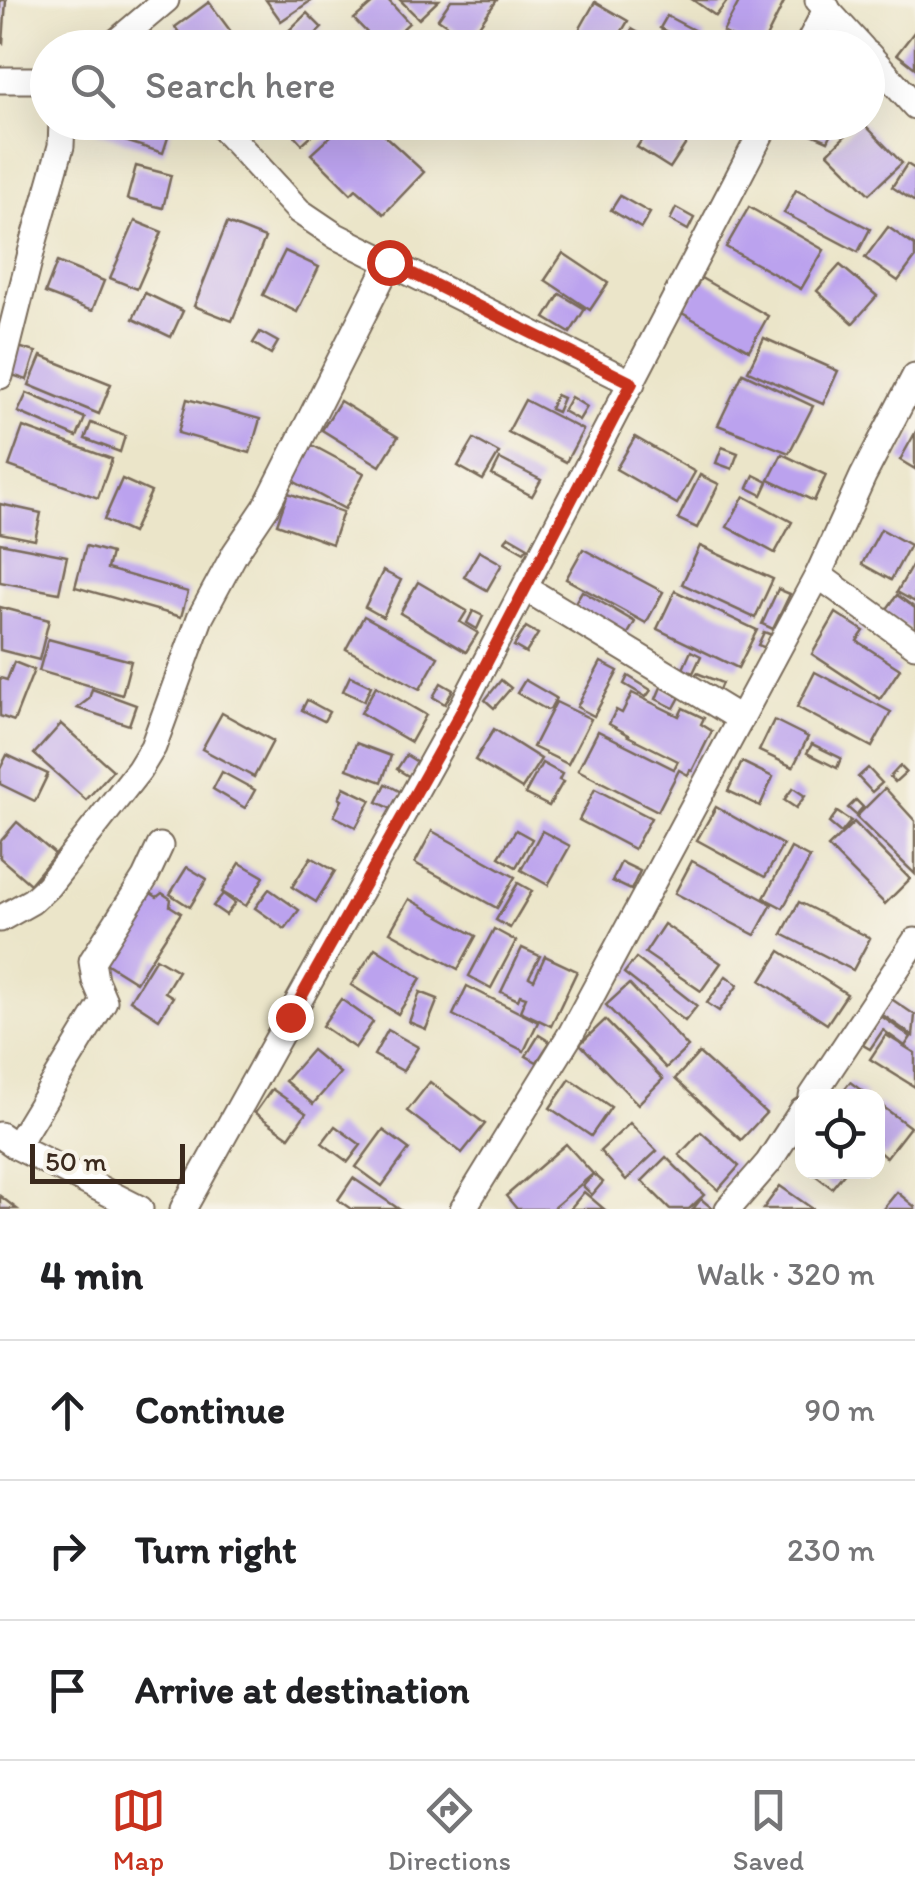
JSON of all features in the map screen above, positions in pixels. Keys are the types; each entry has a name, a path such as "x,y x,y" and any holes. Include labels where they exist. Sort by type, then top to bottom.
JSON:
{"street":[{"path":"130,30 166,0"},
{"path":"813,30 822,4 846,30"},
{"path":"885,73 915,106"},
{"path":"0,80 30,80"},
{"path":"2,361 61,140"},
{"path":"233,140 299,212 336,236 632,383"},
{"path":"183,1209 460,714 758,140"},
{"path":"0,919 32,901 48,886 139,770 152,747 200,618 266,507 389,262"},
{"path":"463,1209 572,1032 818,575 915,376"},
{"path":"818,575 915,645"},
{"path":"525,588 741,719"},
{"path":"140,1209 8,1141 104,1000 92,961 145,878 160,846"},
{"path":"817,1089 911,955"},
{"path":"728,1209 768,1163 795,1122"}],"building":[{"path":"0,0 6,0 3,43 0,42"},
{"path":"266,0 312,0 281,21"},
{"path":"376,0 388,0 409,23 401,30 365,30 354,19"},
{"path":"400,0 439,0 419,19"},
{"path":"451,0 497,0 476,30 454,30 438,19"},
{"path":"693,0 728,0 716,16"},
{"path":"740,0 785,0 770,30 724,30"},
{"path":"209,2 230,30 177,30 175,27"},
{"path":"595,2 628,21 623,30 579,30"},
{"path":"307,13 322,28 320,30 289,30"},
{"path":"667,16 694,30 664,30 660,28"},
{"path":"915,31 915,68 897,54"},
{"path":"122,140 167,140 163,153"},
{"path":"326,140 389,140 424,172 384,214 356,189 351,194 311,154"},
{"path":"641,140 688,140 670,168 637,147"},
{"path":"841,140 880,140 902,163 869,194 828,153"},
{"path":"907,164 915,169 915,202 892,187"},
{"path":"136,166 171,175 163,208 127,199"},
{"path":"796,190 870,229 858,252 784,213"},
{"path":"620,196 650,213 641,228 611,210"},
{"path":"749,207 824,250 801,289 726,247"},
{"path":"676,208 694,218 688,230 670,220"},
{"path":"135,221 162,232 137,289 110,278"},
{"path":"227,223 265,238 232,321 194,306"},
{"path":"888,227 915,246 915,258 898,281 865,258"},
{"path":"285,251 319,267 297,312 263,295"},
{"path":"563,253 608,283 590,310 545,280"},
{"path":"57,262 104,281 92,311 45,293"},
{"path":"840,265 877,296 853,323 817,291"},
{"path":"701,278 768,316 749,350 682,313"},
{"path":"145,293 183,311 171,337 133,319"},
{"path":"560,294 585,309 570,333 545,318"},
{"path":"260,332 278,342 271,354 253,343"},
{"path":"764,338 838,371 823,404 748,371"},
{"path":"18,347 36,352 27,380 9,374"},
{"path":"41,356 111,384 99,414 29,385"},
{"path":"743,373 813,406 789,453 718,425"},
{"path":"27,393 85,418 77,437 18,412"},
{"path":"556,395 563,398 557,412 550,409"},
{"path":"571,397 587,407 579,420 563,411"},
{"path":"187,399 260,419 250,453 178,433"},
{"path":"525,400 583,430 566,462 508,432"},
{"path":"340,401 398,437 380,466 322,430"},
{"path":"91,423 125,436 120,452 85,439"},
{"path":"23,427 112,459 98,498 9,466"},
{"path":"915,433 915,469 900,460"},
{"path":"635,437 695,472 677,504 616,469"},
{"path":"474,439 499,453 483,480 458,466"},
{"path":"312,445 364,473 345,509 293,481"},
{"path":"722,447 738,453 732,469 716,463"},
{"path":"782,454 826,475 814,501 769,480"},
{"path":"500,459 541,480 532,496 492,475"},
{"path":"700,475 719,484 697,528 678,519"},
{"path":"754,475 768,482 762,495 748,488"},
{"path":"122,479 151,492 132,533 104,520"},
{"path":"288,493 343,512 332,544 277,524"},
{"path":"744,496 792,522 775,553 727,527"},
{"path":"0,504 41,513 35,540 0,533"},
{"path":"881,529 910,545 891,580 862,564"},
{"path":"509,536 528,547 524,552 505,541"},
{"path":"0,543 67,556 59,593 0,582"},
{"path":"86,546 111,553 107,569 188,592 181,617 75,587"},
{"path":"700,546 773,579 755,618 682,584"},
{"path":"583,549 663,592 646,623 566,579"},
{"path":"479,551 502,564 487,590 464,577"},
{"path":"915,560 915,602 897,592"},
{"path":"383,571 401,580 383,617 365,607"},
{"path":"418,582 467,611 460,622 478,633 466,652 400,613"},
{"path":"778,589 790,594 773,629 762,624"},
{"path":"582,591 635,622 626,637 573,606"},
{"path":"675,591 757,630 738,668 657,629"},
{"path":"897,595 915,608 915,631 884,613"},
{"path":"0,607 49,620 39,660 0,650"},
{"path":"473,611 483,616 477,629 467,623"},
{"path":"836,613 864,631 857,641 900,669 880,699 812,654"},
{"path":"364,616 438,657 420,689 346,649"},
{"path":"526,627 538,634 526,653 514,646"},
{"path":"764,632 772,635 766,648 758,645"},
{"path":"48,639 131,661 122,695 39,671"},
{"path":"691,651 701,656 693,673 683,669"},
{"path":"14,662 34,670 14,721 0,716 0,678 7,680"},
{"path":"601,662 618,671 594,716 577,707"},
{"path":"815,672 891,712 872,747 797,707"},
{"path":"697,673 722,683 716,697 691,687"},
{"path":"350,676 371,686 364,701 343,691"},
{"path":"628,676 651,690 646,697 624,684"},
{"path":"501,680 511,688 494,708 485,700"},
{"path":"525,680 556,698 550,709 517,693"},
{"path":"441,683 453,690 445,704 433,697"},
{"path":"376,686 426,715 411,742 361,713"},
{"path":"661,687 680,697 674,708 656,699"},
{"path":"92,689 136,705 129,725 77,708 89,699"},
{"path":"632,693 679,716 683,708 704,718 701,724 712,731 692,771 688,775 679,770 658,811 578,770 598,731 674,769 678,761 609,724 616,710 622,713"},
{"path":"307,700 329,712 324,721 302,710"},
{"path":"556,702 591,719 568,764 533,747"},
{"path":"222,713 273,741 254,777 202,749"},
{"path":"774,720 808,737 793,767 759,751"},
{"path":"61,724 113,770 86,800 34,754"},
{"path":"494,729 541,759 522,789 475,760"},
{"path":"356,743 391,756 382,782 347,769"},
{"path":"812,744 841,758 837,768 807,753"},
{"path":"7,755 48,774 35,801 0,784 0,769"},
{"path":"406,755 419,763 410,777 397,769"},
{"path":"742,762 773,777 760,806 728,791"},
{"path":"542,763 562,774 559,780 563,782 549,806 525,794"},
{"path":"900,766 906,772 895,782 890,777"},
{"path":"868,768 882,783 872,792 858,777"},
{"path":"222,772 255,790 245,808 213,789"},
{"path":"386,784 403,793 394,810 377,802"},
{"path":"344,787 371,800 356,827 334,816"},
{"path":"793,788 805,796 796,808 784,800"},
{"path":"885,788 915,821 915,874 856,817"},
{"path":"595,789 651,818 634,849 579,820"},
{"path":"856,800 863,807 856,815 848,808"},
{"path":"716,807 783,845 765,877 697,840"},
{"path":"837,812 851,821 841,833 829,823"},
{"path":"17,822 55,854 30,884 0,858 0,842"},
{"path":"854,822 910,879 885,904 828,847"},
{"path":"516,830 532,839 516,867 499,857"},
{"path":"432,831 515,877 497,908 415,863"},
{"path":"542,831 570,846 548,885 521,870"},
{"path":"791,848 810,858 783,908 764,898"},
{"path":"311,857 335,871 316,902 292,887"},
{"path":"692,861 772,904 755,935 675,893"},
{"path":"621,862 640,871 631,890 612,881"},
{"path":"240,863 264,877 246,906 222,892"},
{"path":"187,867 207,879 190,907 170,894"},
{"path":"518,883 532,891 510,928 496,920"},
{"path":"269,889 299,910 285,929 255,908"},
{"path":"146,890 157,897 162,893 171,899 170,906 181,913 136,982 101,960"},
{"path":"223,894 235,903 226,915 213,906"},
{"path":"409,899 476,936 458,969 390,932"},
{"path":"799,902 870,938 853,970 782,934"},
{"path":"664,924 721,963 701,991 645,953"},
{"path":"494,929 516,941 491,988 469,976"},
{"path":"375,948 421,978 398,1014 351,985"},
{"path":"522,948 540,956 529,977 534,980 545,956 577,971 551,1026 520,1011 526,997 520,995 518,1000 501,992"},
{"path":"780,951 847,994 827,1024 761,981"},
{"path":"156,958 178,971 165,992 173,997 159,1019 130,1000"},
{"path":"636,958 697,1006 685,1021 624,973"},
{"path":"726,976 738,985 719,1011 707,1003"},
{"path":"629,984 688,1047 666,1068 606,1005"},
{"path":"467,986 538,1022 524,1051 453,1015"},
{"path":"420,992 438,999 426,1029 409,1022"},
{"path":"890,998 915,1015 913,1036 880,1013"},
{"path":"341,999 373,1022 355,1048 322,1026"},
{"path":"881,1016 911,1037 905,1046 883,1030 870,1049 863,1045"},
{"path":"605,1020 663,1079 638,1104 580,1044"},
{"path":"388,1030 418,1047 403,1071 374,1055"},
{"path":"539,1035 550,1042 537,1062 526,1056"},
{"path":"886,1035 915,1053 915,1087 870,1059"},
{"path":"312,1050 340,1073 313,1104 285,1081"},
{"path":"699,1053 766,1113 741,1140 675,1079"},
{"path":"570,1079 611,1107 591,1136 550,1108"},
{"path":"430,1082 485,1124 462,1153 407,1111"},
{"path":"272,1089 306,1113 289,1137 255,1113"},
{"path":"885,1108 910,1127 885,1157"},
{"path":"630,1123 657,1151 626,1180 600,1151"},
{"path":"335,1126 361,1145 348,1162 322,1143"},
{"path":"383,1130 409,1149 382,1186 356,1167"},
{"path":"701,1132 739,1166 718,1190 679,1155"},
{"path":"566,1144 593,1174 552,1209 517,1209 506,1196"},
{"path":"666,1157 704,1195 689,1209 670,1209 642,1181"},
{"path":"594,1174 603,1182 592,1195 583,1186"},
{"path":"353,1178 399,1209 351,1209 338,1200"},
{"path":"820,1179 839,1179 832,1188"},
{"path":"780,1186 813,1209 763,1209"},
{"path":"584,1192 604,1209 570,1209"},
{"path":"897,1192 915,1207 915,1209 883,1209"},
{"path":"0,1196 17,1209 0,1209"},
{"path":"701,1199 713,1209 693,1209"}],"route":[{"path":"290,1017 460,714 632,383 389,262"}]}
